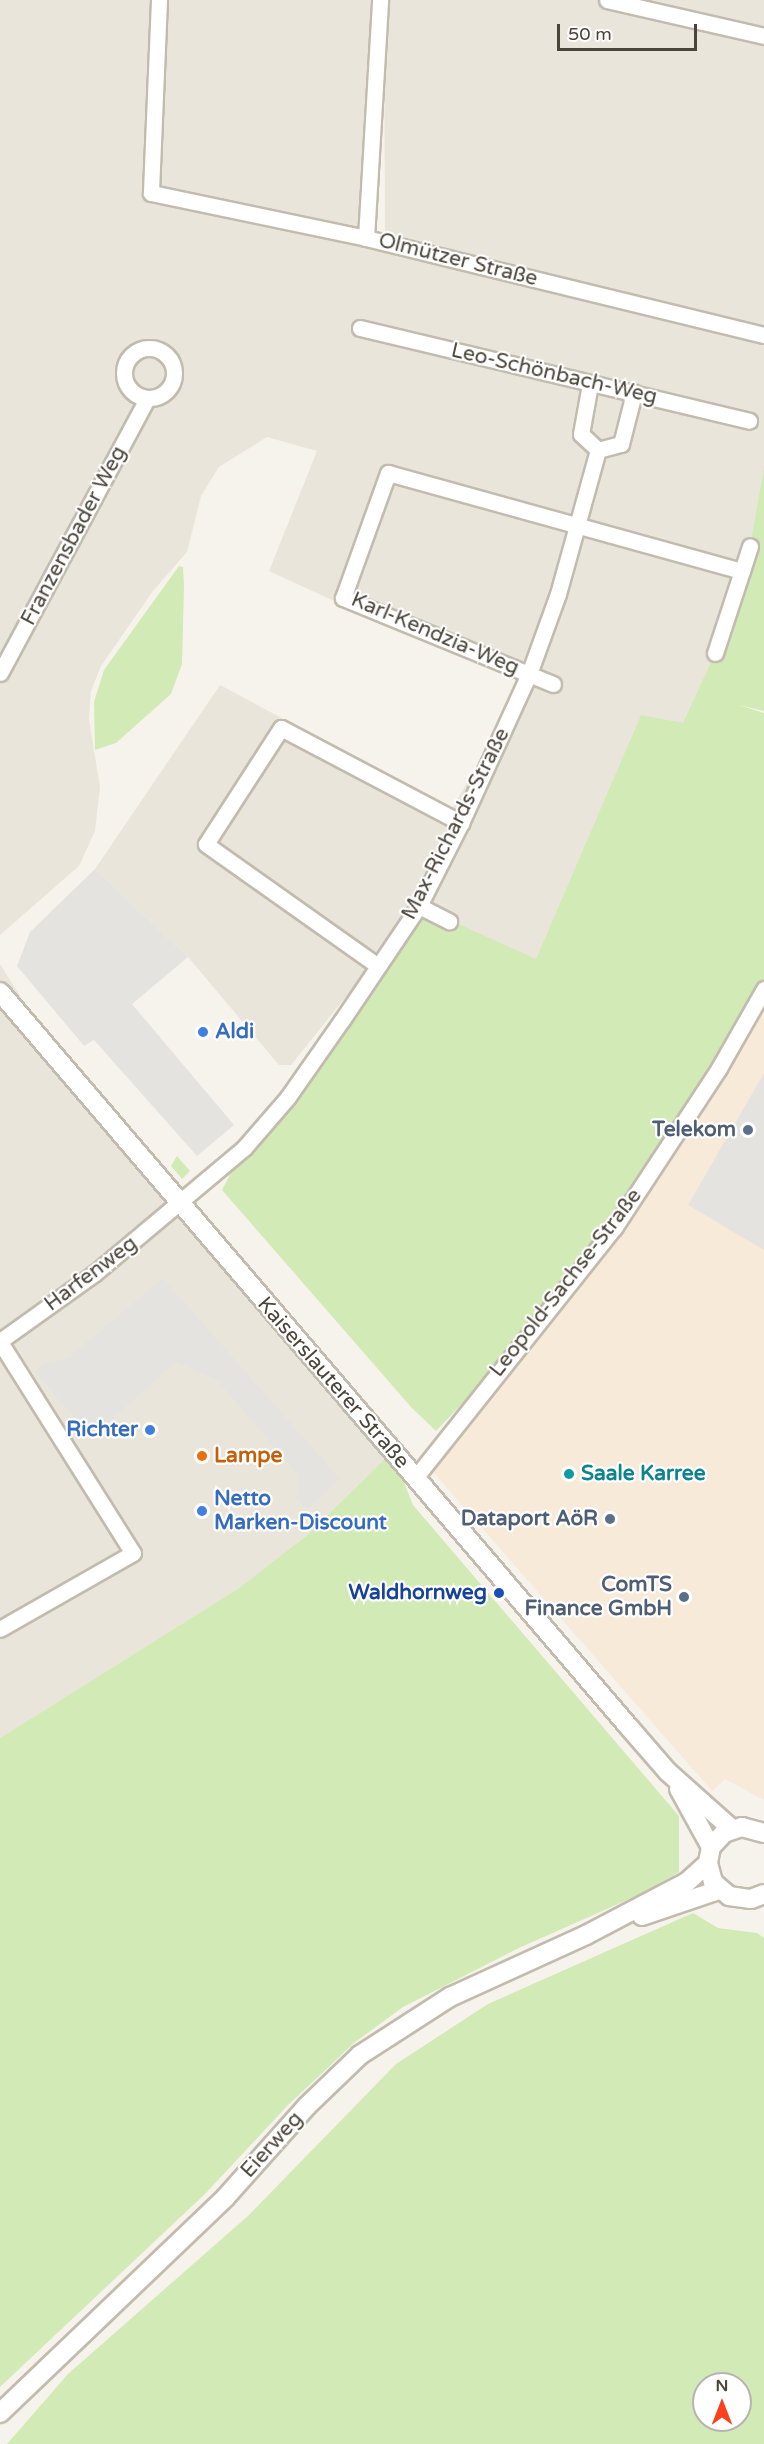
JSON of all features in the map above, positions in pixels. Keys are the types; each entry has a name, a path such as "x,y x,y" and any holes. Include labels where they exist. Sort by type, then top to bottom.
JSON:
{"street":[{"name":"Olmützer Straße","path":"159,0 151,193 366,237 764,335"},
{"path":"366,237 380,0"},
{"path":"607,0 764,36"},
{"name":"Leo-Schönbach-Weg","path":"360,328 749,421"},
{"path":"590,384 581,434 598,450 621,444 634,393"},
{"name":"Franzensbader Weg","path":"0,674 147,399"},
{"name":"Max-Richards-Straße","path":"180,1204 244,1148 288,1097 419,906 461,823 529,674 578,524 598,450"},
{"name":"Karl-Kendzia-Weg","path":"529,674 343,598 388,473 578,524"},
{"path":"578,524 742,571"},
{"path":"715,653 750,546"},
{"path":"529,674 553,684"},
{"path":"378,966 206,844 281,728 461,823"},
{"path":"419,906 449,921"},
{"name":"Leopold-Sachse-Straße","path":"415,1478 614,1228 719,1068 764,989"},
{"name":"Kaiserslauterer Straße","path":"0,992 668,1772 732,1829"},
{"name":"Harfenweg","path":"0,1342 95,1273 180,1204"},
{"path":"0,1342 133,1553 0,1629"},
{"name":"Kaiserslauterer Straße","path":"668,1772 710,1855 719,1890"},
{"path":"732,1829 751,1828 764,1833"},
{"name":"Eierweg","path":"0,2413 225,2198 307,2106 360,2055 450,1997 586,1935 687,1882 732,1829"},
{"path":"719,1890 729,1896 760,1901"},
{"name":"Eierweg","path":"586,1935 719,1890"}],"shaded area":[{"path":"0,0 379,0 361,228 176,197 385,237 384,0 764,0 764,466 750,546 715,653 683,724 641,716 536,960 419,906 291,1065 279,1065 188,957 95,869 220,685 452,809 529,674 343,598 332,600 269,571 317,451 267,437 219,467 201,496 187,552 153,591 101,666 91,691 89,719 100,787 95,831 79,866 0,935"},
{"path":"95,869 188,957 132,1004 234,1125 197,1156 94,1040 84,1046 17,966 30,932"},
{"path":"0,964 39,1026 392,1452 306,1536 239,1588 0,1738"},
{"path":"764,984 764,1800 725,1779 712,1791 434,1473"},
{"name":"Telekom","path":"764,1073 764,1250 688,1205"},
{"path":"163,1278 340,1479 307,1509 296,1499 299,1476 217,1380 176,1362 92,1437 34,1372 45,1363 68,1358"}],"green space":[{"path":"764,466 764,711 739,705 764,713 764,989 614,1228 518,1345 436,1431 411,1407 222,1190 244,1148 419,906 536,959 641,715 683,723 715,653 750,546"},
{"path":"179,566 183,567 184,587 182,664 171,694 116,743 95,750 94,702 104,670"},
{"path":"177,1156 190,1171 182,1179 171,1166"},
{"path":"392,1452 413,1505 679,1816 679,1872 645,1892 519,1948 403,2007 354,2043 287,2106 206,2193 0,2387 0,1738 239,1588 306,1536"},
{"path":"693,1913 718,1928 757,1933 764,1938 764,2444 7,2444 68,2374 249,2215 396,2064 488,2004"}],"place":[{"name":"Aldi","path":"203,1032"},
{"name":"Telekom","path":"748,1130"},
{"name":"Richter","path":"150,1430"},
{"name":"Lampe","path":"202,1456"},
{"name":"Saale Karree","path":"569,1474"},
{"name":"Netto Marken-Discount","path":"202,1511"},
{"name":"Dataport AöR","path":"610,1519"},
{"name":"Waldhornweg","path":"499,1593"},
{"name":"ComTS Finance GmbH","path":"684,1597"}]}
